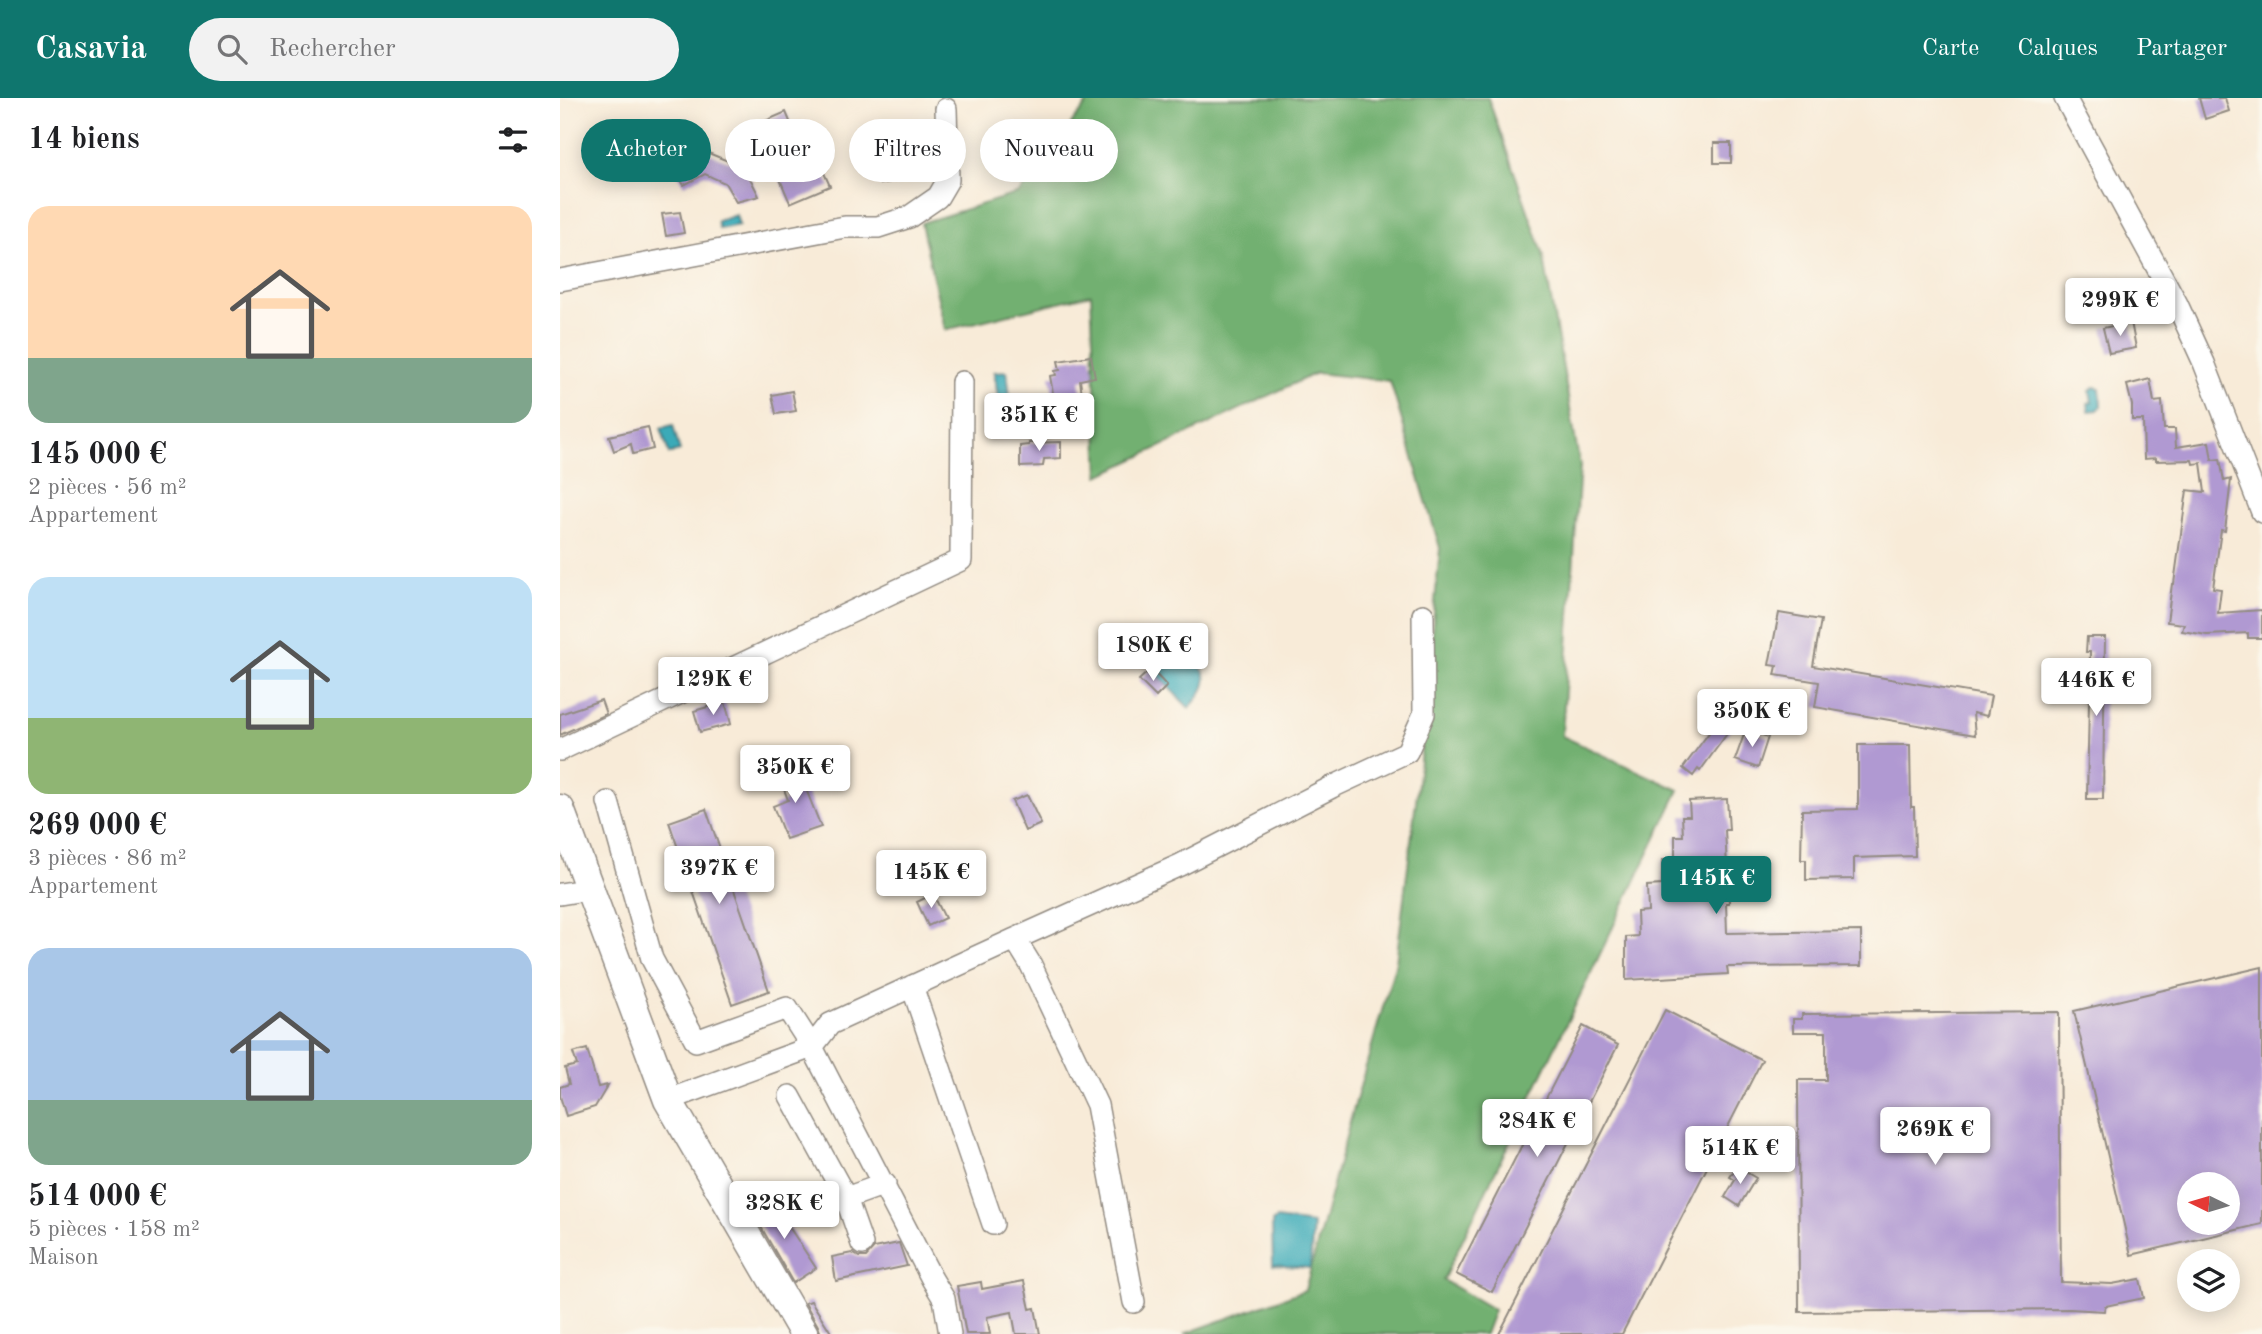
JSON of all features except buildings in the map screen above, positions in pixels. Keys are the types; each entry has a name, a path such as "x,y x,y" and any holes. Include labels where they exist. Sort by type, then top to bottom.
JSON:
{"main road":[{"path":"560,809 668,1100 804,1334"}],"street":[{"path":"2065,98 2182,316 2204,363 2262,512"},
{"path":"560,280 845,228 878,227 909,217 938,197 948,180 946,109"},
{"path":"560,750 961,560 962,382"},
{"path":"668,1100 811,1047 830,1024 1180,864 1407,752 1424,714 1423,615"},
{"path":"608,802 652,959 696,1041 787,1008 885,1184 944,1299 950,1334"},
{"path":"560,894 590,889"},
{"path":"1015,939 1031,965 1097,1105 1135,1302"},
{"path":"912,986 993,1224"},
{"path":"789,1096 846,1198 862,1244"},
{"path":"846,1198 885,1184"}],"green space":[{"path":"1091,98 1488,98 1543,253 1580,466 1562,736 1679,790 1443,1280 1494,1310 1485,1334 1184,1334 1305,1290 1396,962 1417,793 1440,548 1390,381 1316,373 1099,476 1091,294 945,330 921,223 1019,193 1027,182 1118,182 1118,119 1075,119"}],"water":[{"path":"736,215 739,225 719,229 717,221"},
{"path":"1007,371 1010,397 998,398 994,372"},
{"path":"2094,387 2100,388 2101,406 2098,410 2089,411 2088,403 2092,402 2090,391"},
{"path":"673,425 680,451 669,454 661,428"},
{"path":"1177,645 1182,646 1205,676 1203,689 1189,708 1153,671 1155,655"},
{"path":"1276,1219 1313,1224 1310,1268 1273,1265 1272,1222"}]}
